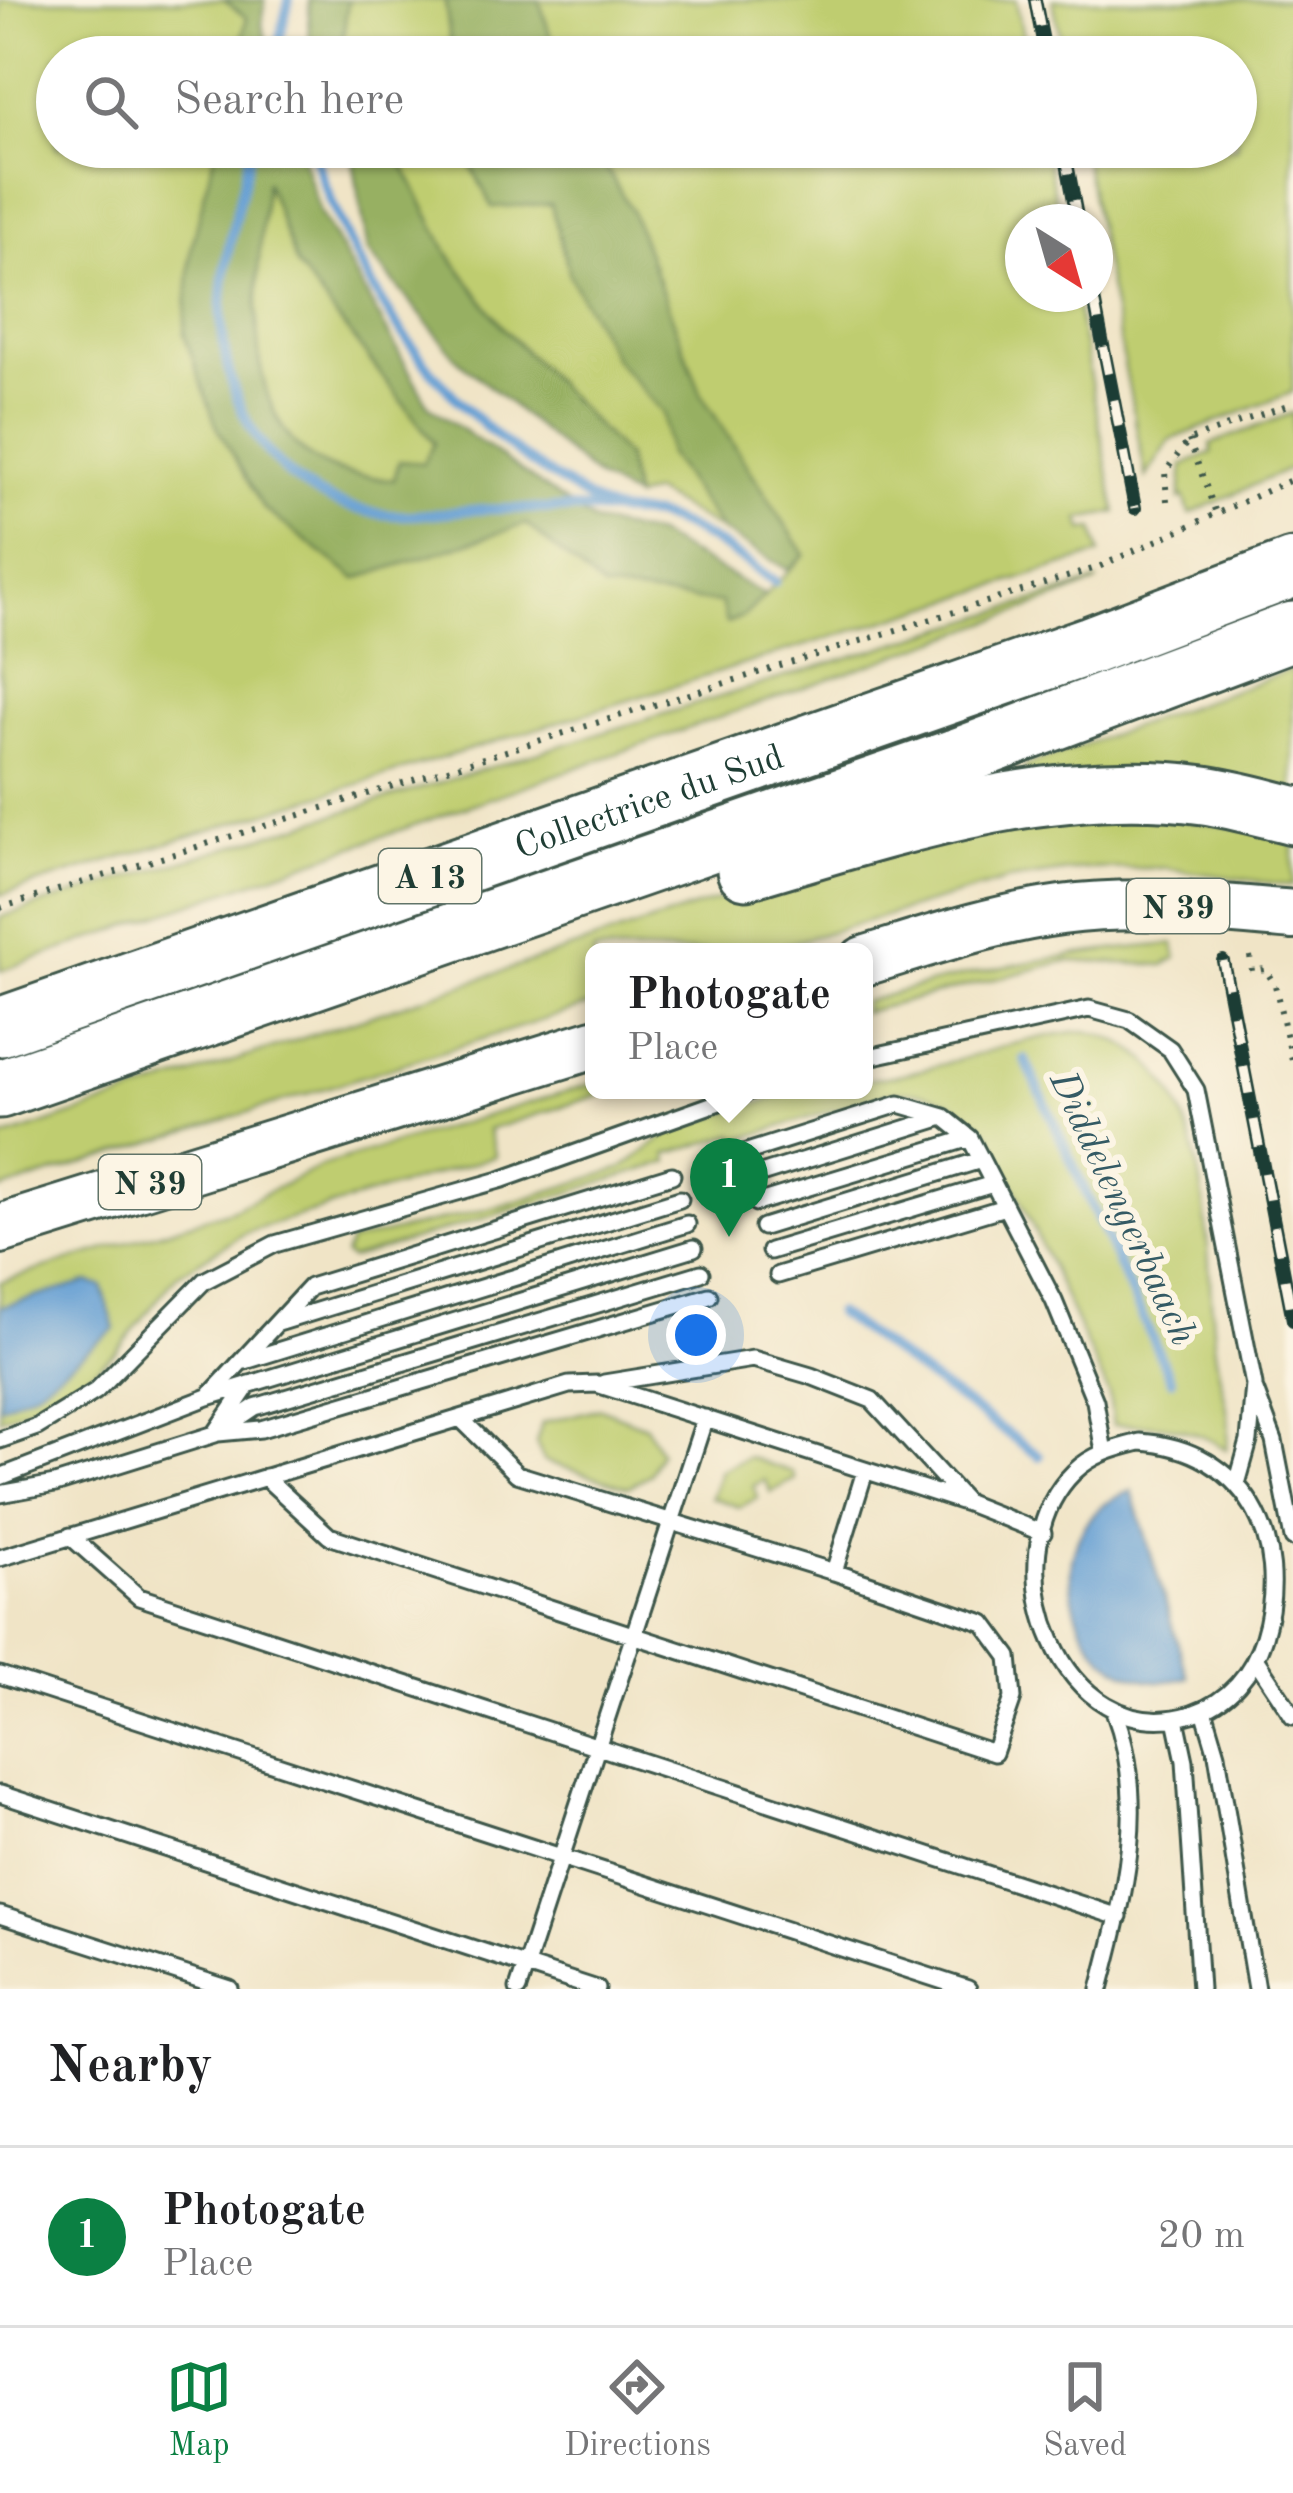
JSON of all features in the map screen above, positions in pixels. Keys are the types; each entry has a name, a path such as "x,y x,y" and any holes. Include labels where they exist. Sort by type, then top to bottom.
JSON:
{"highway":[{"name":"A 13","path":"860,724 1293,526"},
{"name":"Collectrice du Sud","path":"0,1027 1293,568"},
{"name":"Collectrice du Sud","path":"8,1087 962,756 1293,631"},
{"name":"A 13","path":"8,1087 888,828 987,806 1117,791 1203,795 1293,815"}],"main road":[{"name":"N 39","path":"873,958 1007,919 1064,909 1143,904 1293,914"},
{"name":"N 39","path":"0,1229 585,1048"}],"lane":[{"path":"873,1056 1089,1009 1129,1020 1171,1048 1196,1090 1254,1385 1274,1441 1293,1538"},
{"path":"0,1440 38,1427 96,1391 204,1281 275,1244 502,1179 728,1099"},
{"path":"741,1154 899,1104 944,1117 970,1138 1054,1301 1095,1401 1104,1452"},
{"path":"748,1178 944,1117"},
{"path":"756,1203 970,1138"},
{"path":"763,1226 981,1160"},
{"path":"208,1397 310,1287 672,1175"},
{"path":"770,1251 993,1184"},
{"path":"275,1324 680,1199"},
{"path":"778,1275 1005,1207"},
{"path":"242,1362 687,1224"},
{"path":"0,1478 208,1397 694,1248"},
{"path":"215,1434 255,1407 701,1273"},
{"path":"0,1494 56,1484 215,1434 261,1429 709,1297"},
{"path":"0,1558 568,1385 753,1359 872,1400 967,1503"},
{"path":"215,1434 249,1384"},
{"path":"597,1384 967,1503 1043,1533"},
{"path":"1237,1484 1249,1441 1254,1385"},
{"path":"518,1989 705,1418"},
{"path":"266,1477 328,1535 994,1754 1013,1697 1009,1657 984,1623 517,1474 460,1419"},
{"path":"1140,1442 1176,1444 1210,1459 1237,1484 1268,1539 1274,1570 1274,1602 1256,1660 1234,1690 1204,1710 1176,1719 1144,1719 1114,1711 1083,1691 1060,1661 1047,1630 1039,1582 1043,1533 1054,1500 1075,1472 1104,1452 1140,1442"},
{"path":"834,1572 866,1471"},
{"path":"70,1537 140,1597 1119,1917"},
{"path":"1256,1660 1293,1716"},
{"path":"0,1675 968,1989"},
{"path":"1204,1710 1217,1754 1256,1989"},
{"path":"1100,1989 1133,1848 1126,1742 1114,1711"},
{"path":"1176,1719 1185,1761 1200,1989"},
{"path":"0,1794 597,1989"},
{"path":"0,1915 230,1989"}],"path":[{"path":"1167,501 1165,472 1189,440 1293,403"},
{"path":"1189,440 1216,513"},
{"path":"0,908 1096,568 1293,479"},
{"path":"1250,956 1252,971 1265,969 1275,985 1293,1064"}],"green space":[{"path":"0,0 224,0 247,18 243,36 36,36 36,168 212,168 189,263 356,579 526,523 603,588 722,603 727,623 744,616 805,555 702,396 631,210 606,168 1049,168 1056,204 1005,204 1005,312 1077,312 1116,512 1080,519 1083,530 1094,529 1100,554 0,895"},
{"path":"224,0 265,0 265,36 243,36 247,18"},
{"path":"309,0 348,0 343,36 310,36"},
{"path":"348,0 445,0 449,36 343,36"},
{"path":"445,0 539,0 550,36 449,36"},
{"path":"539,0 1016,0 1023,36 550,36"},
{"path":"1053,0 1293,0 1293,392 1170,440 1146,477 1113,307 1113,204 1093,204 1086,168 1257,168 1257,36 1060,36"},
{"path":"211,168 306,168 320,213 429,406 593,522 656,535 765,595 744,616 726,623 721,603 603,589 526,524 356,579 263,508 216,425 184,334 191,250","holes":["266,181 297,266 434,443 423,463 399,461 394,480 353,475 330,468 298,447 277,417 264,381 258,341"]},
{"path":"354,168 405,168 448,253 503,328 626,457 634,498 599,479 458,360 368,251"},
{"path":"405,168 472,168 492,207 551,203 569,274 615,359 664,414 668,454 722,531 654,492 634,498 626,457 503,328 448,253"},
{"path":"472,168 606,168 631,210 702,396 805,555 788,570 722,531 668,454 664,414 615,359 569,274 551,204 492,207"},
{"path":"266,176 297,266 434,443 423,464 394,481 330,468 298,446 276,416 263,379 258,338"},
{"path":"1293,413 1293,467 1190,514 1184,497 1180,499 1183,465 1212,453 1211,444"},
{"path":"1099,581 1058,598 0,971 0,917"},
{"path":"1293,669 1293,802 1028,785 1025,766"},
{"path":"1114,811 1293,834 1293,886 1163,868 1083,869 1008,880 792,943 588,943 774,881 1010,824"},
{"path":"585,944 585,1007 0,1190 0,1139"},
{"path":"1174,944 1176,958 1164,965 1067,961 873,1010 873,1000 941,981 1095,952"},
{"path":"1085,1031 1129,1048 1161,1077 1183,1115 1204,1209 1215,1350 1229,1424 1226,1449 1172,1427 1113,1425 1109,1394 991,1135 959,1108 924,1093 895,1091 873,1098 873,1079"},
{"path":"585,1086 586,1099 488,1130 496,1156 245,1233 177,1275 116,1352 71,1388 0,1419 0,1282 231,1210 324,1165"},
{"path":"771,1099 869,1099 737,1140 735,1134 667,1154 669,1162 350,1259 345,1255 350,1242 505,1205 623,1168 677,1127"},
{"path":"600,1408 646,1426 660,1452 650,1474 628,1487 544,1461 536,1443 542,1423"},
{"path":"748,1457 792,1472 795,1479 771,1492 765,1480 753,1486 758,1498 739,1507 711,1497 721,1470"}],"water":[{"path":"87,1282 102,1286 115,1329 36,1390 0,1407 0,1307"},
{"path":"1132,1491 1188,1677 1149,1680 1116,1667 1092,1643 1076,1610 1071,1575 1078,1540 1098,1511"}],"waterway":[{"name":"Diddelengerbaach","path":"280,36 289,0"},
{"path":"247,168 227,261 222,329 236,396 250,426 290,475 346,506 381,514 610,511"},
{"name":"Diddelengerbaach","path":"320,168 351,247 377,294 406,339 477,419 518,453 598,505 615,512 656,516 688,528 775,582"},
{"name":"Diddelengerbaach","path":"1025,1059 1171,1380"},
{"path":"837,1313 1039,1456"}],"railway":[{"path":"1035,0 1042,36"},
{"path":"1068,168 1075,204"},
{"path":"1097,312 1135,508"},
{"path":"1223,961 1293,1320"}],"place":[{"name":"Photogate","path":"729,1237"}]}
